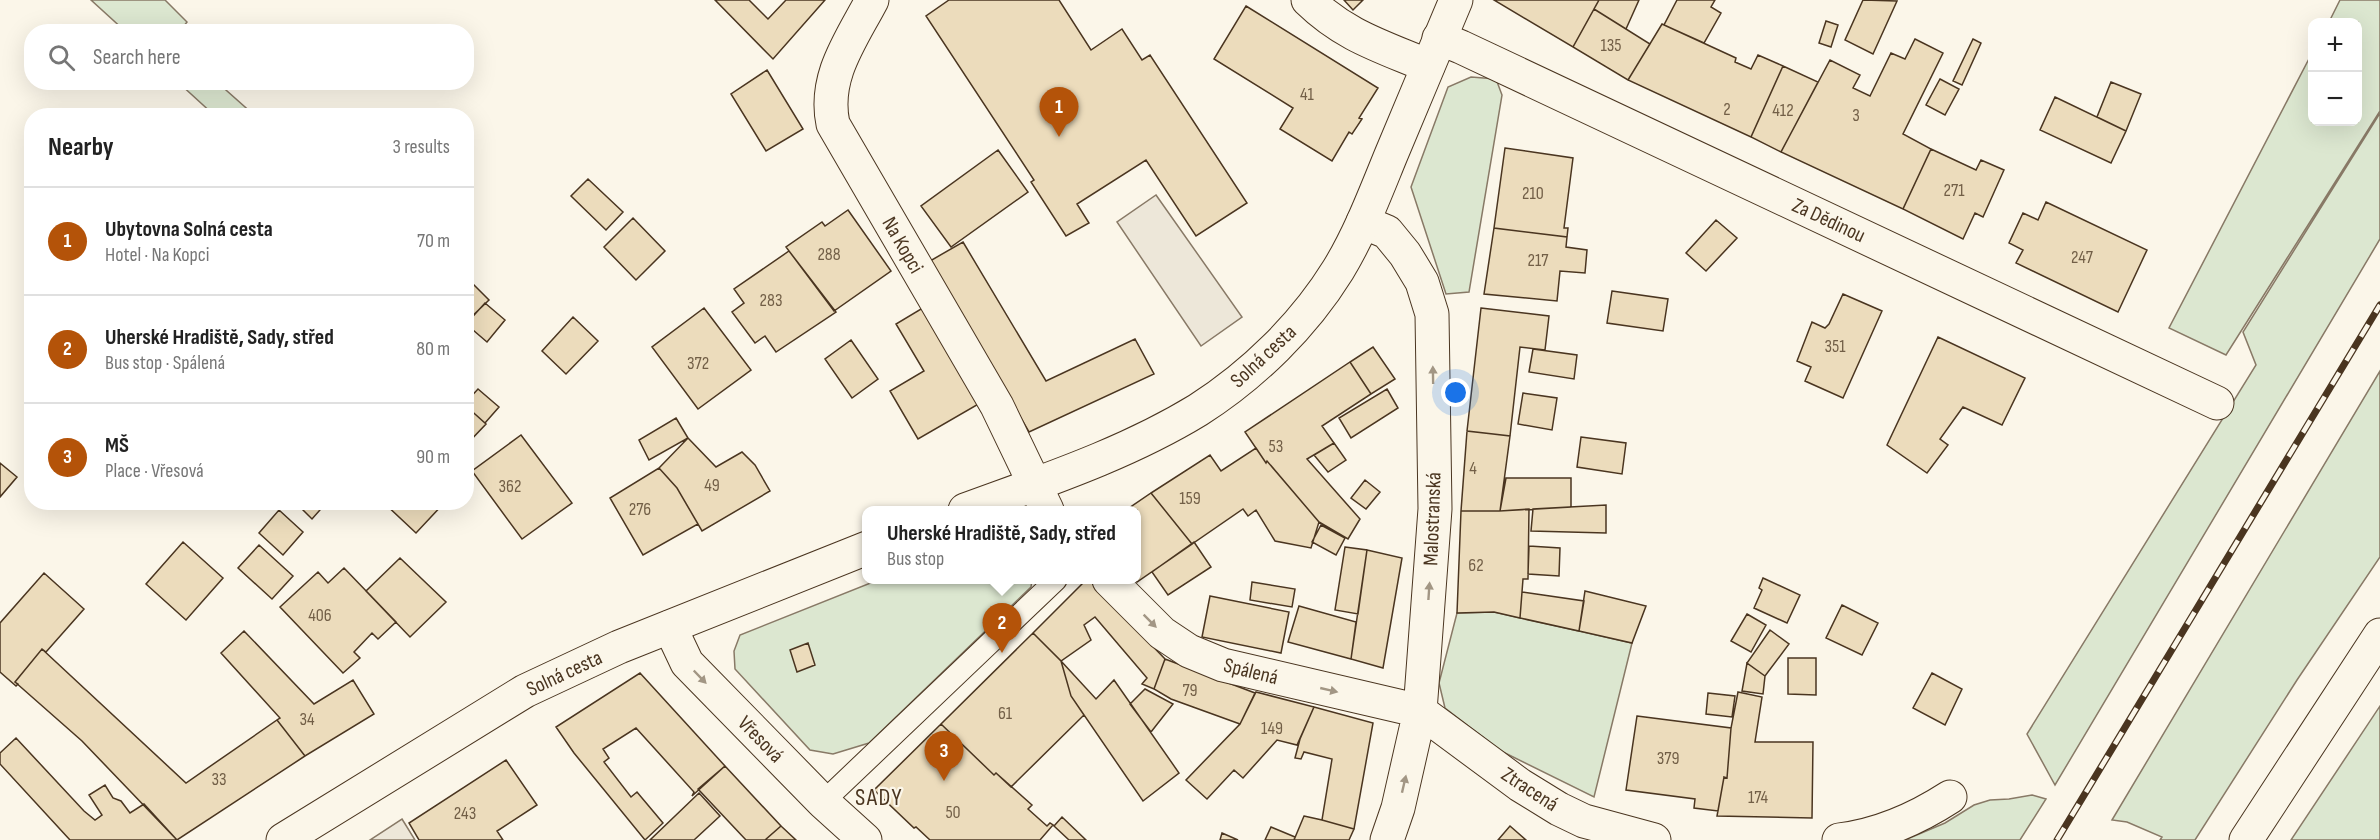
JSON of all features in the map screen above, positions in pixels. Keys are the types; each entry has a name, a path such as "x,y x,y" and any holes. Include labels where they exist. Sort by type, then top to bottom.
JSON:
{"street":[{"name":"Na Kopci","path":"872,0 839,64 830,88 829,107 833,124 997,406 1041,497"},
{"path":"1308,0 1328,19 1353,35 1434,52"},
{"name":"Solná cesta","path":"988,506 1041,497 1225,391 1275,348 1319,298 1338,270 1364,222 1455,0"},
{"name":"Za Dědinou","path":"1434,52 1461,47 2217,404"},
{"name":"Malostranská","path":"1364,222 1387,232 1405,254 1422,282 1432,314 1435,508 1420,711 1398,808 1387,840"},
{"name":"Solná cesta","path":"283,840 525,691 599,656 862,550"},
{"name":"Spálená","path":"1114,584 1162,633 1189,651 1223,665 1420,711"},
{"name":"Vřesová","path":"670,627 687,663 823,802 865,840"},
{"path":"2246,840 2380,635"},
{"name":"Ztracená","path":"1420,711 1520,785 1559,809 1584,821 1654,840"},
{"path":"1839,840 1861,837 1898,825 1923,814 1950,796"}],"lane":[{"path":"823,802 1051,584"}],"green space":[{"path":"91,0 165,0 187,22 185,24 117,24"},
{"path":"2340,0 2380,0 2380,111 2226,355 2169,328 2308,61 2308,126 2362,126 2362,18 2331,18"},
{"path":"1471,77 1496,79 1502,95 1469,292 1446,294 1411,187 1448,87"},
{"path":"187,90 226,90 246,108 206,108"},
{"path":"2380,113 2380,239 2055,785 2027,734 2256,365 2243,332"},
{"path":"2380,371 2380,557 2297,680 2195,840 2160,840 2162,837 2127,822 2112,820"},
{"path":"868,584 1031,584 1031,587 869,743 833,754 810,750 735,669 734,651 740,635"},
{"path":"1494,612 1632,643 1594,797 1501,751 1445,708 1439,683 1457,613"},
{"path":"2380,706 2380,840 2291,840"},
{"path":"2032,795 2046,799 2020,840 1905,840 1945,823 1974,805 1990,800"}],"shaded area":[{"path":"1156,195 1242,317 1201,346 1117,222"},
{"path":"402,819 415,840 370,840"}],"building":[{"path":"715,0 749,0 768,19 786,0 825,0 773,59"},
{"path":"949,0 1059,0 1091,50 1122,29 1142,60 1150,55 1247,203 1196,236 1146,160 1077,204 1089,223 1066,236 1031,182 1034,180 926,16"},
{"path":"1344,0 1363,0 1353,10"},
{"path":"1494,0 1599,0 1573,47"},
{"path":"1599,0 1639,0 1626,29 1594,9"},
{"path":"1677,0 1715,0 1711,7 1721,13 1704,43 1664,25"},
{"path":"1863,0 1897,1 1873,54 1845,40"},
{"path":"1246,6 1378,88 1359,118 1362,119 1352,134 1349,132 1332,161 1280,129 1293,108 1214,59"},
{"path":"1594,9 1650,44 1628,80 1573,47"},
{"path":"1826,21 1838,25 1831,47 1819,43"},
{"path":"1662,24 1736,58 1735,62 1751,69 1758,55 1783,66 1751,137 1628,80"},
{"path":"1915,39 1943,53 1903,134 1931,149 1903,209 1781,152 1830,60 1860,75 1853,88 1870,96 1891,53 1905,59"},
{"path":"1973,39 1981,43 1962,85 1953,81"},
{"path":"1783,66 1818,82 1781,152 1751,137"},
{"path":"767,70 803,129 766,151 731,94"},
{"path":"1940,79 1959,89 1945,115 1926,105"},
{"path":"2111,82 2141,94 2126,131 2097,117"},
{"path":"2055,97 2126,131 2111,163 2040,130"},
{"path":"1505,148 1573,158 1564,228 1568,228 1567,237 1494,228"},
{"path":"1931,149 1976,170 1981,160 2004,170 1983,217 1975,213 1963,239 1903,209"},
{"path":"998,150 1028,192 951,247 921,206"},
{"path":"588,179 623,212 606,230 571,196"},
{"path":"2046,202 2147,250 2118,312 2016,263 2023,250 2009,243 2023,213 2038,220"},
{"path":"848,210 891,271 834,311 786,247 822,222 825,226"},
{"path":"633,218 665,251 636,280 604,247"},
{"path":"1716,220 1737,238 1706,271 1686,253"},
{"path":"1494,228 1567,237 1566,247 1587,250 1585,273 1560,271 1557,301 1484,294"},
{"path":"963,242 1046,381 1135,339 1154,374 1029,432 930,261"},
{"path":"789,251 836,312 776,352 765,336 755,343 732,312 744,303 734,289"},
{"path":"474,285 489,300 474,314"},
{"path":"1612,291 1668,299 1663,331 1607,323"},
{"path":"1843,294 1882,311 1843,398 1805,381 1811,367 1797,361 1812,322 1825,328"},
{"path":"485,303 505,320 487,342 474,331 474,315"},
{"path":"926,306 982,402 918,439 890,391 924,371 896,324"},
{"path":"704,308 751,370 698,409 652,347"},
{"path":"1481,308 1549,316 1545,350 1520,347 1510,436 1467,431"},
{"path":"573,317 598,341 566,374 542,351"},
{"path":"1938,337 2025,378 2002,425 1963,407 1940,439 1948,445 1927,473 1887,445"},
{"path":"851,340 878,379 852,398 825,359"},
{"path":"1373,347 1395,379 1371,394 1350,362"},
{"path":"1533,349 1577,355 1574,379 1529,372"},
{"path":"1350,362 1371,394 1322,426 1334,443 1307,459 1360,519 1348,539 1319,522 1267,461 1266,463 1245,432"},
{"path":"478,389 499,407 485,423 474,413 474,393"},
{"path":"1387,389 1398,408 1351,438 1339,418"},
{"path":"1523,393 1557,398 1552,430 1518,424"},
{"path":"474,413 486,424 474,437"},
{"path":"676,418 688,438 649,460 639,440"},
{"path":"1467,431 1510,436 1500,511 1461,511"},
{"path":"521,435 572,503 522,539 474,474 474,470"},
{"path":"1581,437 1626,443 1622,474 1577,467"},
{"path":"688,438 716,467 742,452 755,465 770,491 702,531 677,488 659,468"},
{"path":"1334,443 1346,460 1328,472 1314,455"},
{"path":"1256,448 1266,463 1267,461 1319,522 1311,548 1275,541 1256,510 1248,516 1243,509 1192,544 1151,493 1210,455 1221,471"},
{"path":"0,463 17,477 0,497"},
{"path":"659,468 677,488 698,524 643,555 610,498"},
{"path":"1506,478 1571,478 1571,507 1500,511"},
{"path":"1365,480 1380,492 1366,509 1351,498"},
{"path":"1151,493 1192,544 1141,579 1141,506 1132,506"},
{"path":"1606,505 1606,533 1531,531 1533,509"},
{"path":"1529,509 1528,579 1523,579 1520,618 1494,612 1457,613 1461,511"},
{"path":"279,510 303,532 283,555 259,533"},
{"path":"303,510 320,510 312,519"},
{"path":"392,510 438,510 416,533"},
{"path":"1321,525 1345,538 1336,555 1312,542"},
{"path":"183,542 223,578 186,620 146,584"},
{"path":"1194,542 1211,567 1168,595 1152,572"},
{"path":"259,545 293,576 272,599 238,568"},
{"path":"1529,546 1560,548 1559,576 1528,574"},
{"path":"1345,547 1367,550 1358,614 1335,610"},
{"path":"1367,550 1402,558 1383,668 1351,659"},
{"path":"400,558 446,602 410,637 366,591"},
{"path":"344,568 396,622 378,639 372,633 354,652 360,658 343,673 280,607 318,572 328,583"},
{"path":"44,573 84,609 46,652 42,649 15,682 18,684 16,686 0,672 0,623"},
{"path":"1763,578 1800,595 1787,623 1754,608 1762,590 1759,588"},
{"path":"1252,582 1295,589 1292,607 1250,600"},
{"path":"1082,584 1093,584 1165,659 1154,689 1142,684 1147,678 1095,617 1084,625 1091,640 1061,661 1033,633"},
{"path":"1585,591 1646,606 1632,643 1579,631"},
{"path":"1522,592 1584,601 1579,631 1520,618"},
{"path":"1210,596 1289,612 1281,653 1202,637"},
{"path":"1842,605 1878,623 1862,655 1826,638"},
{"path":"1299,606 1356,622 1351,659 1288,642"},
{"path":"1747,614 1766,625 1751,652 1731,641"},
{"path":"1770,630 1789,644 1765,676 1747,663"},
{"path":"244,631 314,704 353,680 374,714 305,756 277,720 280,718 221,653"},
{"path":"1033,633 1061,661 1071,696 1084,715 1011,787 996,773 994,775 941,724"},
{"path":"808,643 815,665 797,672 790,650"},
{"path":"42,649 186,783 277,720 305,756 177,840 82,741 15,682"},
{"path":"1788,658 1816,658 1816,695 1788,694"},
{"path":"1165,659 1255,693 1240,724 1171,699 1154,689"},
{"path":"1061,661 1096,699 1114,680 1179,773 1143,801 1071,696"},
{"path":"1747,663 1765,676 1763,694 1742,691"},
{"path":"640,673 725,766 692,796 694,792 636,728 603,749 609,758 604,762 631,797 637,792 663,823 645,840 574,753 556,727"},
{"path":"1932,673 1962,689 1945,725 1913,708"},
{"path":"1145,689 1173,704 1151,732 1130,704"},
{"path":"1256,692 1314,707 1297,745 1277,740 1243,778 1234,770 1207,799 1186,780 1240,724"},
{"path":"1738,692 1762,697 1755,742 1813,742 1812,818 1717,816 1724,777 1727,778 1731,728"},
{"path":"1708,693 1735,696 1732,717 1706,714"},
{"path":"1314,707 1373,723 1354,829 1322,820 1332,759 1304,752 1301,759 1295,758 1300,739"},
{"path":"1637,716 1731,728 1727,778 1724,777 1718,811 1694,808 1695,799 1626,790"},
{"path":"941,724 994,775 996,773 1032,805 1028,809 1047,826 1050,823 1053,825 1040,840 930,840 874,790"},
{"path":"16,738 95,820 102,815 89,795 105,785 113,798 121,801 130,813 144,804 177,840 70,840 0,764 0,753"},
{"path":"506,760 537,805 497,831 503,840 419,840 409,823"},
{"path":"725,766 781,826 765,840 746,840 698,789"},
{"path":"699,793 720,816 694,840 650,840"},
{"path":"1304,816 1354,829 1349,840 1294,840"},
{"path":"1062,817 1086,840 1069,840 1054,826"},
{"path":"781,826 796,840 765,840"},
{"path":"1510,826 1526,840 1498,840"},
{"path":"1271,827 1295,837 1294,840 1265,840"},
{"path":"1222,833 1238,840 1220,840"}],"railway":[{"path":"2057,840 2380,305"}],"place":[{"name":"Ubytovna Solná cesta","path":"1059,137"},
{"name":"Uherské Hradiště, Sady, střed","path":"1002,653"},
{"name":"MŠ","path":"944,781"}],"district":[{"name":"SADY","path":"879,797"}]}
